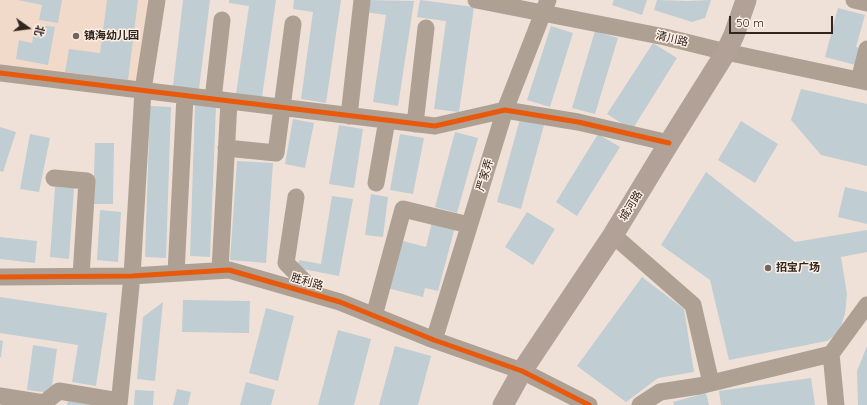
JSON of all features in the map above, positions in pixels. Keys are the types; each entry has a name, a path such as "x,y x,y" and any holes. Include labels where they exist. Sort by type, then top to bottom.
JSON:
{"main road":[{"name":"城河路","path":"503,405 522,371 613,235 726,52 734,35 746,0"}],"street":[{"path":"0,396 44,404 59,390 119,403 132,276 143,90 157,0"},
{"path":"349,116 362,0"},
{"name":"清川路","path":"476,0 545,7 726,52 863,81"},
{"path":"854,0 867,2"},
{"name":"严家弄","path":"434,340 505,110 545,7"},
{"path":"220,270 226,148 221,100 222,20"},
{"path":"226,148 276,153 293,24"},
{"path":"415,124 426,28"},
{"path":"863,81 867,49"},
{"path":"0,73 435,126 505,110 578,122 669,143"},
{"path":"176,273 185,96"},
{"path":"376,182 387,120"},
{"path":"54,178 87,181 81,276"},
{"path":"296,197 286,263 320,296"},
{"path":"374,316 403,209 469,225"},
{"path":"613,235 693,305 711,383"},
{"name":"胜利路","path":"0,277 132,276 229,270 340,302 434,340 522,371 589,405"},
{"path":"640,405 660,392 711,383 831,354 867,305"},
{"path":"831,354 836,405"}],"shaded area":[{"name":"镇海幼儿园","path":"0,0 157,0 143,90 0,73"}],"building":[{"path":"18,0 62,0 58,23 39,20 42,5"},
{"path":"107,0 138,0 128,80 65,72 69,49 100,53"},
{"path":"183,0 210,0 199,89 173,86"},
{"path":"229,0 276,0 262,97 236,94 249,6 229,3"},
{"path":"294,0 341,0 326,103 301,99 313,12 293,9"},
{"path":"367,0 414,1 398,106 373,102 386,15 365,12"},
{"path":"420,0 474,7 459,112 434,109 446,21 417,17"},
{"path":"614,0 647,0 642,15 612,5"},
{"path":"657,0 711,0 705,18 692,22 654,10"},
{"path":"838,8 865,15 856,47 867,50 867,68 825,57"},
{"path":"36,24 55,27 48,65 16,59 19,40 32,43"},
{"path":"551,26 573,33 550,107 527,100"},
{"path":"595,31 618,38 595,114 572,108"},
{"path":"653,43 677,58 632,130 607,114"},
{"path":"801,89 867,104 867,166 821,155 791,120"},
{"path":"195,105 216,106 210,257 190,256"},
{"path":"150,106 171,107 166,258 145,257"},
{"path":"293,119 314,123 305,168 285,164"},
{"path":"520,119 544,125 521,209 497,202"},
{"path":"741,121 778,144 755,183 718,160"},
{"path":"339,125 363,129 354,188 329,184"},
{"path":"0,127 16,132 3,172 0,171"},
{"path":"455,132 478,138 457,213 435,207"},
{"path":"30,134 50,138 39,192 20,189"},
{"path":"400,134 424,138 413,194 390,190"},
{"path":"598,134 620,147 577,216 556,202"},
{"path":"95,143 114,143 113,204 93,204"},
{"path":"237,161 273,163 266,263 230,260"},
{"name":"招宝广场","path":"706,172 795,242 867,230 867,252 841,257 847,294 845,314 839,332 827,341 729,360 710,280 661,245"},
{"path":"55,187 74,188 69,259 50,257"},
{"path":"845,187 867,192 867,224 838,217"},
{"path":"371,194 388,197 383,237 365,235"},
{"path":"332,196 353,199 339,276 297,268 299,260 321,264"},
{"path":"100,210 121,212 118,262 97,260"},
{"path":"527,212 555,229 533,265 505,247"},
{"path":"432,222 455,227 438,291 425,288 423,297 387,288 399,240 426,247"},
{"path":"0,237 37,241 35,263 0,259"},
{"path":"642,277 684,309 694,372 658,378 626,402 577,366"},
{"path":"0,297 107,313 96,386 72,382 78,345 0,333"},
{"path":"183,300 250,301 249,333 182,332"},
{"path":"163,302 155,381 137,379 143,317"},
{"path":"266,308 294,316 278,381 249,373"},
{"path":"338,330 371,339 354,405 318,405"},
{"path":"0,340 3,341 1,357 0,357"},
{"path":"33,345 57,349 51,393 27,390"},
{"path":"395,346 431,356 418,405 379,405"},
{"path":"867,346 867,405 858,405 857,371"},
{"path":"811,378 815,405 721,405 719,391"},
{"path":"246,382 275,390 271,405 240,405"},
{"path":"177,389 191,392 188,405 173,405"},
{"path":"135,390 154,391 153,405 134,405"},
{"path":"706,393 709,405 674,405 673,402"},
{"path":"68,401 92,405 67,405"}],"cycle path":[{"path":"0,73 435,126 505,110 578,122 669,143"},
{"path":"0,277 132,276 229,270 340,302 434,340 522,371 589,405"}],"place":[{"name":"镇海幼儿园","path":"76,36"},
{"name":"招宝广场","path":"768,268"}]}
